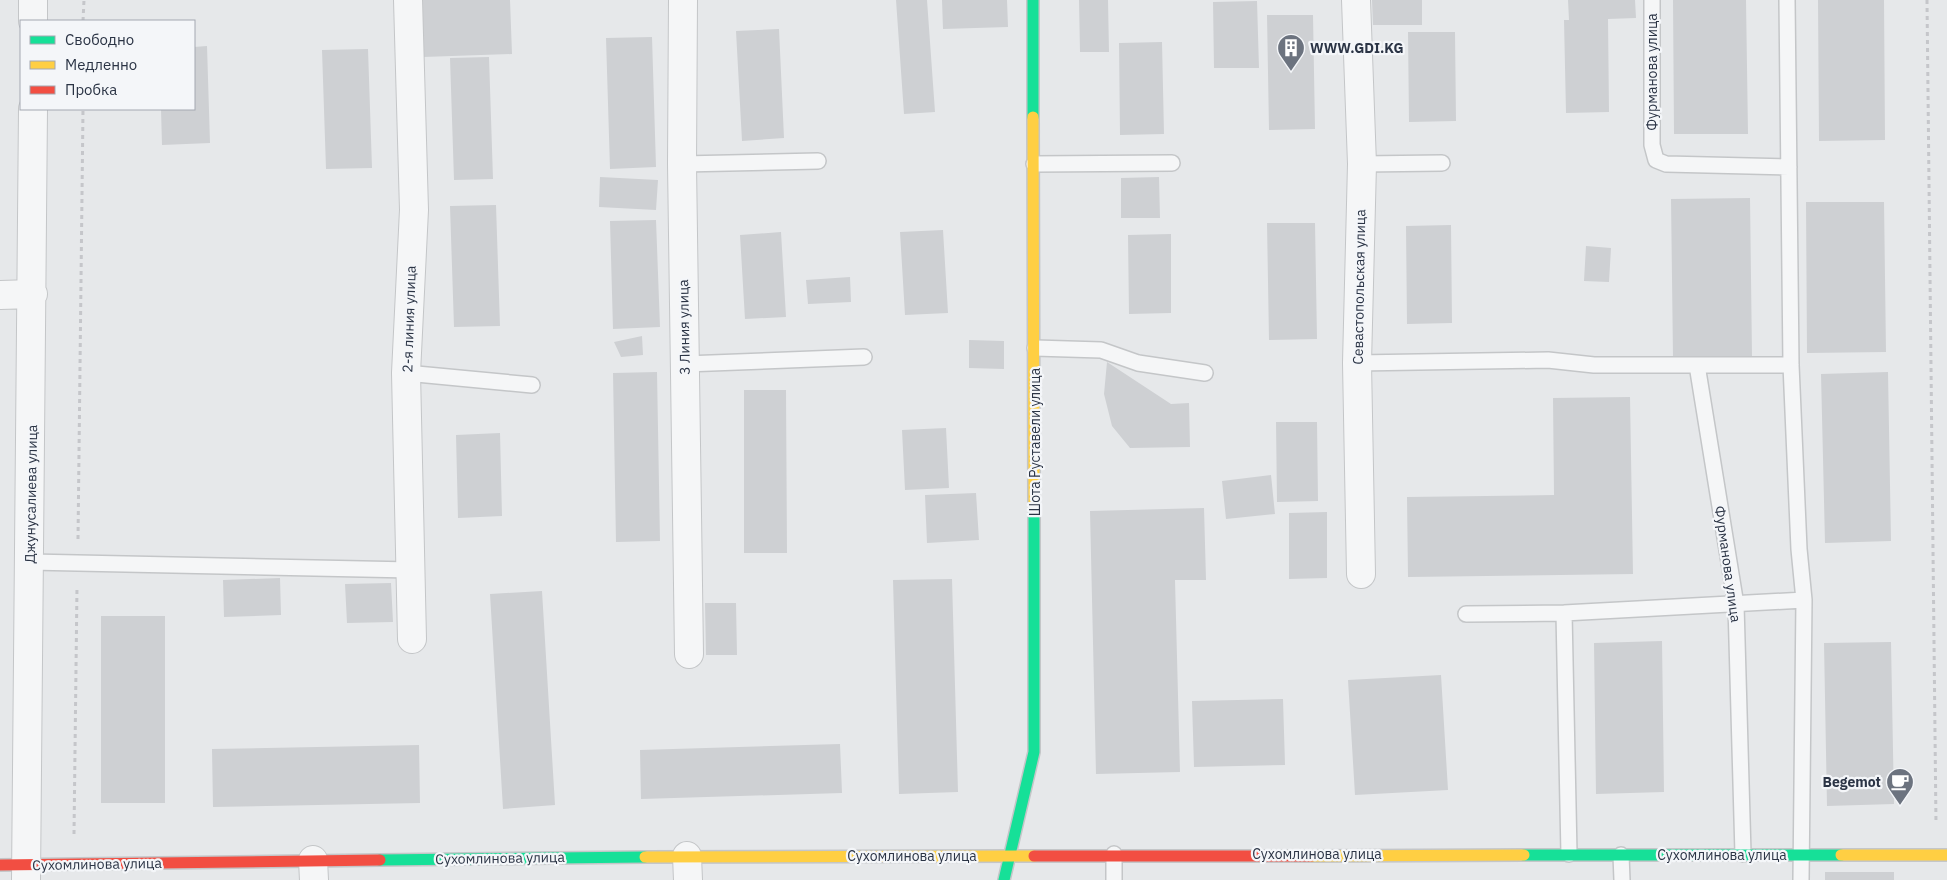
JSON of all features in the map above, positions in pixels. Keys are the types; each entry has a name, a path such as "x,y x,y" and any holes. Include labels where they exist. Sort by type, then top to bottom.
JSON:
{"street":[{"path":"33,0 33,20"},
{"name":"2-я линия улица","path":"408,0 414,210 406,373 412,639"},
{"name":"3 Линия улица","path":"683,0 682,164 690,654"},
{"name":"Шота Руставели улица","path":"1004,880 1034,752 1035,348 1033,0"},
{"name":"Севастопольская улица","path":"1356,0 1362,164 1357,362 1362,574"},
{"name":"Джунусалиева улица","path":"17,870 30,562 33,110"},
{"path":"0,295 32,294"},
{"name":"Сухомлинова улица","path":"17,870 74,864 314,870 688,868 1114,854 1942,855"}],"lane":[{"name":"Фурманова улица","path":"1652,0 1652,145 1656,160 1666,164 1789,167"},
{"path":"1787,0 1791,365 1799,549 1804,600 1801,880"},
{"path":"682,164 818,161"},
{"path":"1034,164 1172,163"},
{"path":"1362,164 1442,163"},
{"path":"1035,348 1101,350 1138,363 1205,373"},
{"path":"685,364 864,356"},
{"path":"1357,362 1548,360 1594,365 1791,365"},
{"name":"Фурманова улица","path":"1697,365 1736,605 1743,854"},
{"path":"406,373 532,385"},
{"path":"30,562 411,570"},
{"path":"1466,614 1564,613 1804,600"},
{"path":"1564,613 1569,854"},
{"path":"1114,854 1114,880"},
{"path":"1621,855 1622,880"}],"path":[{"path":"84,0 84,20"},
{"path":"1927,0 1942,855"},
{"path":"74,864 82,110"}],"building":[{"path":"421,0 510,0 512,54 423,57"},
{"path":"896,0 927,0 935,112 904,114"},
{"path":"942,0 1007,0 1008,27 943,29"},
{"path":"1079,0 1108,0 1109,52 1080,52"},
{"path":"1372,0 1422,0 1422,25 1373,25"},
{"path":"1568,0 1635,0 1636,18 1608,19 1609,112 1566,113 1564,20 1569,20"},
{"path":"1673,0 1746,0 1748,134 1674,134"},
{"path":"1818,0 1884,0 1885,140 1819,141"},
{"path":"1257,1 1259,68 1214,68 1213,2"},
{"name":"WWW.GDI.KG","path":"1267,15 1313,15 1315,129 1269,130"},
{"path":"779,29 784,138 742,141 736,31"},
{"path":"1408,32 1455,32 1456,121 1409,122"},
{"path":"652,37 656,167 610,169 606,38"},
{"path":"1162,42 1164,134 1120,135 1119,43"},
{"path":"207,46 210,143 162,145 161,110 195,110 195,47"},
{"path":"368,49 372,168 326,169 322,50"},
{"path":"489,57 493,179 454,180 450,58"},
{"path":"600,177 658,180 656,210 599,207"},
{"path":"1159,177 1160,218 1121,218 1121,178"},
{"path":"1750,198 1752,356 1673,357 1671,199"},
{"path":"1806,202 1884,202 1886,352 1807,353"},
{"path":"496,205 500,326 454,327 450,206"},
{"path":"656,220 660,327 613,329 610,221"},
{"path":"1267,223 1315,223 1317,339 1269,340"},
{"path":"1451,225 1452,323 1407,324 1406,226"},
{"path":"943,230 948,313 905,315 900,232"},
{"path":"781,232 786,317 745,319 740,235"},
{"path":"1171,234 1171,313 1129,314 1128,235"},
{"path":"1586,246 1611,248 1609,282 1584,281"},
{"path":"850,277 851,302 808,304 806,280"},
{"path":"642,336 643,355 621,357 614,342"},
{"path":"969,340 1004,341 1004,369 969,368"},
{"path":"1107,362 1171,404 1189,403 1190,447 1130,448 1112,426 1104,394"},
{"path":"657,372 660,541 616,542 613,373"},
{"path":"1888,372 1891,541 1825,543 1821,374"},
{"path":"744,390 786,390 787,553 744,553"},
{"path":"1630,397 1633,574 1408,577 1407,497 1554,495 1553,398"},
{"path":"1276,422 1317,422 1318,501 1277,502"},
{"path":"946,428 949,488 905,490 902,430"},
{"path":"500,433 502,516 458,518 456,435"},
{"path":"1271,475 1275,514 1226,519 1222,481"},
{"path":"976,493 979,540 927,543 925,495"},
{"path":"1204,508 1206,580 1175,580 1180,772 1096,774 1090,511"},
{"path":"1327,512 1327,578 1289,579 1289,513"},
{"path":"280,578 281,615 224,617 223,580"},
{"path":"952,579 958,792 899,794 893,580"},
{"path":"391,583 393,622 347,623 345,584"},
{"path":"542,591 555,805 503,809 490,594"},
{"path":"705,603 736,603 737,655 706,655"},
{"path":"101,616 165,616 165,803 101,803"},
{"path":"1662,641 1664,792 1596,794 1594,643"},
{"path":"1891,642 1894,804 1827,806 1824,643"},
{"path":"1441,675 1448,790 1355,795 1348,680"},
{"path":"1283,699 1285,765 1194,767 1192,701"},
{"path":"840,744 842,793 641,799 640,750"},
{"path":"419,745 420,803 213,807 212,749"},
{"path":"1825,872 1894,872 1894,880 1825,880"}],"traffic: fast":[{"path":"1033,0 1033,117"},
{"path":"1004,880 1034,752 1034,504"},
{"path":"1524,855 1841,855"},
{"path":"380,860 645,857"}],"traffic: slow":[{"path":"1033,117 1034,504"},
{"path":"1311,856 1524,855"},
{"path":"1841,855 1947,855"},
{"path":"645,857 1034,856"}],"traffic: jam":[{"path":"1034,856 1311,856"},
{"path":"0,865 380,860"}],"place":[{"name":"WWW.GDI.KG","path":"1291,72"},
{"name":"Begemot","path":"1900,806"}]}
